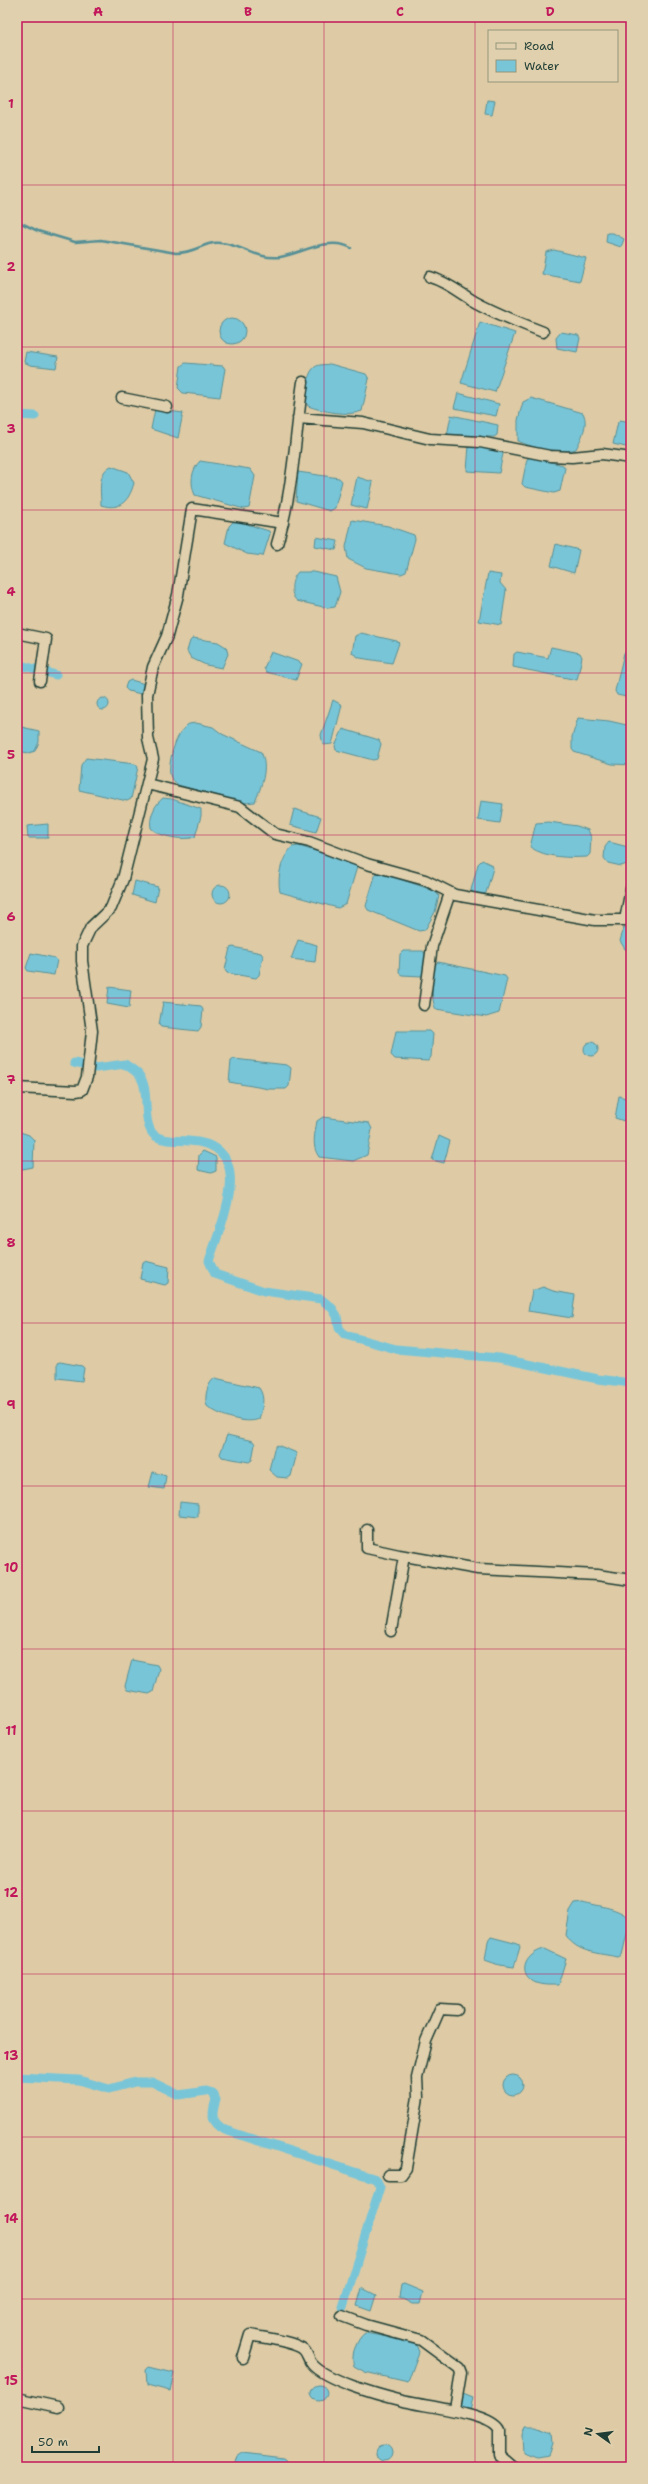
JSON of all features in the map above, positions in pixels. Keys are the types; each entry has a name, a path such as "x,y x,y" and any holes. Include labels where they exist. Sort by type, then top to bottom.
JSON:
{"street":[{"path":"430,277 445,282 476,302 513,320 543,332"},
{"path":"277,544 291,488 303,382"},
{"path":"122,398 167,407"},
{"path":"298,418 363,423 430,439 494,444 550,456 572,457 602,454 631,458"},
{"path":"17,1088 76,1091 82,1090 87,1077 90,1056 91,1016 82,961 82,946 91,927 111,908 116,897 123,879 147,784 153,759 148,738 146,695 153,667 167,636 178,595 192,509 283,523"},
{"path":"17,633 46,639 44,663 40,680"},
{"path":"147,784 240,807 275,834 309,842 367,864 425,880 450,893 580,918 628,920 631,889"},
{"path":"424,1005 432,946 450,893"},
{"path":"367,1530 367,1548 404,1556 478,1569 597,1575 631,1580"},
{"path":"391,1631 404,1556"},
{"path":"388,2175 401,2175 406,2168 418,2097 417,2078 437,2012 444,2008 457,2010"},
{"path":"342,2316 366,2325 421,2340 459,2368 461,2373 455,2409"},
{"path":"243,2358 250,2335 292,2344 302,2348 312,2364 320,2371 366,2391 410,2403 455,2409 497,2427 500,2434 498,2448 499,2455 513,2467"},
{"path":"17,2398 58,2407"}],"water":[{"path":"487,100 495,101 492,115 485,114"},
{"path":"607,233 613,233 624,239 621,247 606,242"},
{"path":"554,250 586,258 580,281 542,274 546,252"},
{"path":"232,318 241,322 245,331 241,340 232,344 223,340 219,331 223,322"},
{"path":"480,322 515,333 495,392 461,383"},
{"path":"561,332 578,335 580,338 577,352 557,348 556,338"},
{"path":"26,352 58,357 56,368 30,365 24,362"},
{"path":"185,363 223,366 225,369 220,397 183,393 178,388 181,366"},
{"path":"330,364 366,374 369,379 362,411 356,413 343,413 320,410 308,406 306,391 308,379 312,370 320,365"},
{"path":"458,393 499,404 496,416 454,408"},
{"path":"531,398 583,413 585,417 585,427 576,449 569,451 546,450 518,441 518,420 523,402"},
{"path":"155,409 183,413 178,438 151,429"},
{"path":"451,415 498,425 497,435 494,437 447,436"},
{"path":"620,420 631,422 630,448 613,444 618,422"},
{"path":"469,445 504,449 499,473 467,471"},
{"path":"530,457 563,465 565,468 560,491 554,493 525,487 522,484 527,459"},
{"path":"200,461 250,469 255,476 249,508 244,509 195,495 192,486 192,477"},
{"path":"111,466 128,472 134,483 129,495 123,503 113,507 108,507 101,505 100,488 104,473"},
{"path":"298,472 339,478 342,481 335,508 330,511 296,501"},
{"path":"357,477 373,482 367,509 351,505"},
{"path":"352,520 388,526 414,535 415,539 406,572 401,574 366,568 348,559 346,547"},
{"path":"237,521 269,531 270,534 263,556 247,554 225,543 229,526 233,522"},
{"path":"316,537 338,541 336,550 315,546"},
{"path":"556,544 579,550 574,573 551,566"},
{"path":"298,572 314,572 336,577 340,592 335,607 328,608 297,601 294,598 292,591 292,582"},
{"path":"488,573 501,575 500,583 506,590 501,625 479,621"},
{"path":"361,633 397,641 399,643 392,663 360,658 352,653 355,636"},
{"path":"193,638 218,642 226,647 228,654 222,668 206,665 191,658 187,651 190,641"},
{"path":"551,647 580,653 582,657 577,680 513,667 514,654 517,652 548,658"},
{"path":"271,652 302,664 296,680 266,672 264,668"},
{"path":"631,652 631,698 617,695 615,691 624,653"},
{"path":"131,680 145,684 144,691 141,694 128,691 125,688 127,682"},
{"path":"101,698 105,698 109,704 105,710 101,710 97,706 97,702"},
{"path":"333,700 342,705 332,744 323,745 321,735"},
{"path":"578,718 609,721 631,726 631,765 612,764 574,752 572,749 572,737"},
{"path":"196,723 213,727 222,734 261,752 264,771 262,784 255,802 245,803 178,785 172,779 170,775 170,762 180,733 189,724"},
{"path":"17,726 39,731 39,742 35,751 29,753 17,751"},
{"path":"343,729 379,740 381,744 377,759 373,760 336,750 335,746"},
{"path":"86,758 135,764 138,767 131,799 127,801 79,790 81,765"},
{"path":"163,798 172,799 201,809 201,816 195,837 185,839 166,836 151,828 153,812 157,804"},
{"path":"481,801 503,804 500,823 478,820"},
{"path":"294,809 321,817 316,832 290,825"},
{"path":"549,822 577,826 588,830 591,837 590,854 587,857 558,856 536,851 530,847 536,823"},
{"path":"48,824 48,838 28,838 27,826"},
{"path":"609,842 628,847 631,851 627,864 621,866 608,863 604,858 605,847"},
{"path":"299,846 353,863 357,867 346,904 338,908 280,892 279,880 285,857 292,847"},
{"path":"482,860 492,865 493,868 486,893 482,895 472,892 471,890 478,864"},
{"path":"380,872 435,891 439,896 435,912 425,930 419,931 368,910 366,906 376,873"},
{"path":"135,881 158,887 155,902 132,895"},
{"path":"217,885 225,885 230,890 228,901 225,903 217,903 212,898 212,890"},
{"path":"631,926 631,952 625,949 620,941 624,928"},
{"path":"298,940 317,945 315,962 291,959"},
{"path":"233,947 261,953 263,956 259,975 256,978 227,973 225,970 230,948"},
{"path":"403,951 423,951 426,955 425,974 422,976 402,975 399,973 400,954"},
{"path":"31,953 55,958 57,960 54,975 28,971 26,968"},
{"path":"438,962 505,976 507,979 499,1013 486,1017 436,1009 433,1000 432,985 435,965"},
{"path":"109,987 131,990 129,1008 107,1004"},
{"path":"163,1002 201,1006 203,1010 201,1027 198,1031 161,1027 159,1025"},
{"path":"396,1031 430,1031 433,1034 431,1057 428,1061 395,1059 391,1055"},
{"path":"591,1042 596,1044 598,1049 596,1054 591,1056 586,1054 584,1049 586,1044"},
{"path":"234,1059 287,1065 291,1068 289,1086 286,1089 269,1089 229,1082 231,1061"},
{"path":"619,1096 629,1099 624,1121 615,1118"},
{"path":"323,1117 369,1123 372,1129 367,1155 353,1161 319,1157 314,1144 317,1121"},
{"path":"17,1131 29,1135 34,1140 33,1167 17,1170"},
{"path":"439,1136 450,1141 444,1163 432,1160"},
{"path":"203,1151 216,1157 216,1171 211,1173 198,1170 199,1155"},
{"path":"145,1261 169,1267 168,1283 165,1285 140,1279 143,1262"},
{"path":"543,1287 553,1291 575,1295 572,1318 528,1311 532,1291"},
{"path":"60,1362 82,1366 84,1368 82,1381 57,1378 57,1363"},
{"path":"215,1378 259,1388 263,1400 259,1419 253,1421 239,1420 224,1416 207,1406 207,1391 210,1383"},
{"path":"227,1435 253,1441 255,1444 252,1460 249,1462 222,1457 220,1454"},
{"path":"277,1445 297,1453 291,1476 288,1478 277,1477 269,1470 274,1449"},
{"path":"153,1472 166,1476 164,1489 149,1487"},
{"path":"180,1502 198,1504 198,1517 179,1515"},
{"path":"132,1660 157,1665 159,1669 153,1692 149,1694 127,1690 125,1686"},
{"path":"583,1902 616,1910 622,1913 630,1921 622,1955 618,1957 596,1953 582,1949 570,1941 566,1935 570,1911 575,1903"},
{"path":"491,1937 518,1944 520,1947 514,1967 499,1965 485,1960 488,1941"},
{"path":"545,1949 566,1959 558,1985 544,1985 534,1982 527,1975 525,1970 525,1965 530,1957 540,1950"},
{"path":"509,2075 517,2075 523,2081 523,2089 517,2095 509,2095 503,2089 503,2081"},
{"path":"404,2284 423,2292 420,2304 412,2304 399,2297 401,2285"},
{"path":"362,2288 376,2295 371,2311 357,2306"},
{"path":"365,2333 415,2342 419,2352 408,2382 365,2372 354,2366 353,2358 355,2348 359,2339"},
{"path":"149,2367 174,2373 170,2391 147,2385 146,2370"},
{"path":"319,2385 325,2387 327,2393 325,2399 319,2401 313,2399 311,2393 313,2387"},
{"path":"463,2394 473,2398 470,2410 461,2407"},
{"path":"526,2426 537,2426 551,2432 552,2442 548,2455 538,2457 524,2452 523,2435"},
{"path":"381,2445 387,2445 392,2450 390,2459 387,2461 381,2461 376,2456 376,2450"},
{"path":"243,2453 283,2458 288,2462 290,2467 234,2467 237,2457"}],"waterway":[{"path":"17,221 38,231 75,242 101,240 176,253 189,251 215,243 228,244 256,254 272,257 280,257 316,246 334,244 351,248"},
{"path":"17,415 35,416"},
{"path":"17,664 56,675"},
{"path":"74,1063 96,1068 125,1064 138,1074 143,1081 145,1088 147,1121 149,1128 156,1137 189,1141 210,1146 223,1156 230,1170 230,1187 227,1206 209,1261 215,1274 264,1291 321,1299 332,1308 337,1316 339,1328 345,1335 396,1349 499,1358 598,1379 631,1383"},
{"path":"17,2077 79,2080 109,2089 135,2082 152,2082 179,2095 206,2091 213,2093 216,2100 213,2110 213,2118 217,2124 225,2130 376,2179 380,2187 343,2307"}]}
